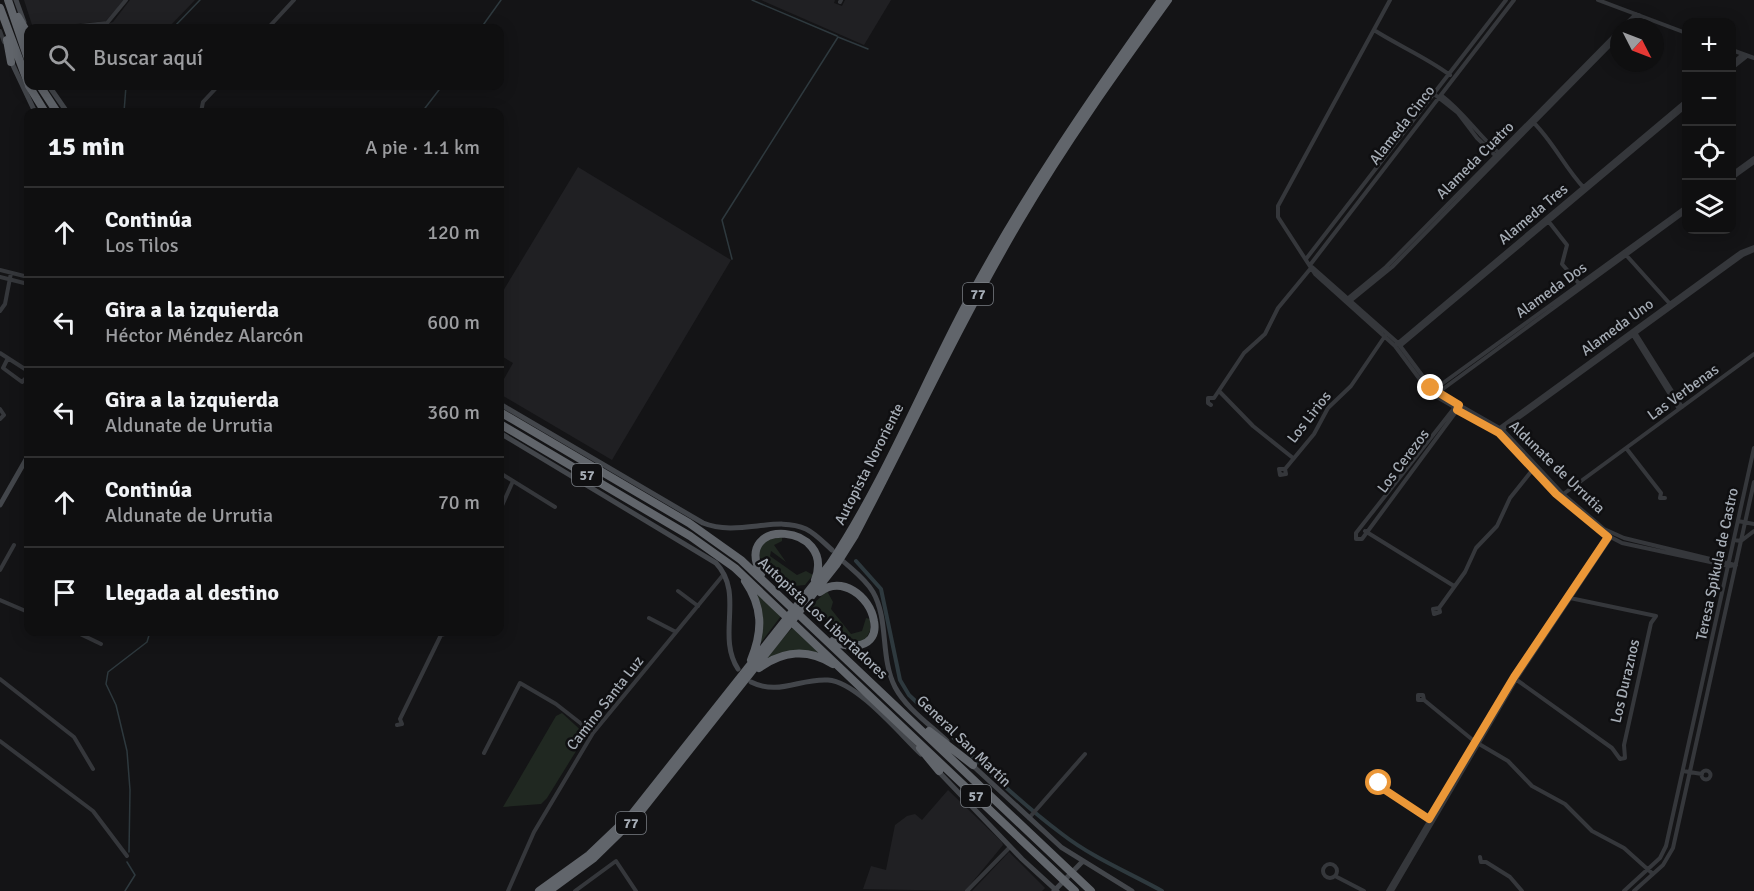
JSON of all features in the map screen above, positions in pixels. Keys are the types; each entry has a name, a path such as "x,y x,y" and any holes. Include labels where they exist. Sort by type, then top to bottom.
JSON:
{"highway":[{"path":"8,0 24,27"},
{"path":"8,0 24,47"},
{"name":"Autopista Nororiente","path":"807,599 855,523 969,298 1023,204 1078,117 1161,0"},
{"name":"Autopista Nororiente","path":"549,891 590,862 628,826 748,681 781,631 855,534 969,312 1032,200 1084,118 1168,0"},
{"path":"0,8 24,71"},
{"path":"3,17 11,62"},
{"path":"32,90 43,108"},
{"path":"43,90 54,108"},
{"name":"Autopista Los Libertadores","path":"504,414 689,523 730,551 765,580 1091,891"},
{"name":"Autopista Los Libertadores","path":"504,426 690,536 735,568 1074,890"},
{"path":"765,580 756,562 757,547 768,534 782,532 807,543 817,553 819,568 812,588"},
{"path":"735,568 754,595 761,621 758,643 742,670"},
{"path":"807,599 827,587 842,585 854,591 873,615 874,631 860,646 846,647 825,638"},
{"name":"Autopista Nororiente","path":"538,891 589,855 627,819 742,670 781,631"},
{"path":"748,681 767,662 795,652 819,656 849,675"},
{"path":"904,713 973,765"},
{"path":"896,719 939,771"}],"street":[{"path":"16,0 24,24"},
{"path":"97,24 106,23 126,0"},
{"path":"272,24 294,0"},
{"name":"Aldunate de Urrutia","path":"1390,0 1277,208 1278,217 1311,266 1347,302 1398,346 1433,393 1500,430 1561,495 1611,536 1736,565"},
{"name":"Alameda Cinco","path":"1306,259 1506,0"},
{"name":"Alameda Cinco","path":"1311,266 1514,0"},
{"path":"1598,0 1682,32"},
{"path":"1634,18 1638,15"},
{"path":"1374,30 1403,48 1425,57 1454,78"},
{"path":"0,31 2,44 24,89"},
{"name":"Alameda Cuatro","path":"1347,302 1392,267 1610,40"},
{"name":"Alameda Cuatro","path":"1532,122 1610,45"},
{"path":"1736,52 1754,58"},
{"path":"1736,61 1745,55"},
{"path":"1736,63 1745,55"},
{"path":"24,90 33,108"},
{"path":"52,90 64,108"},
{"path":"202,108 203,102 214,90"},
{"path":"1435,93 1460,116 1477,138 1499,156"},
{"name":"Alameda Tres","path":"1585,189 1682,104"},
{"name":"Alameda Tres","path":"1398,346 1682,109"},
{"path":"1532,122 1551,141 1566,168 1585,189"},
{"path":"1736,173 1754,160"},
{"name":"Alameda Dos","path":"1433,393 1682,210"},
{"name":"Alameda Dos","path":"1625,253 1682,214"},
{"path":"1548,220 1567,245 1562,264 1580,286"},
{"name":"Alameda Uno","path":"1500,430 1754,249"},
{"path":"1625,253 1671,306"},
{"path":"1214,398 1242,356 1265,334 1278,308 1311,266"},
{"path":"0,270 24,276"},
{"path":"0,310 3,308 2,299 11,273"},
{"path":"0,277 24,283"},
{"path":"1634,333 1681,408"},
{"name":"Los Lirios","path":"1285,469 1314,434 1328,408 1351,386 1386,335"},
{"path":"0,354 24,368"},
{"name":"Las Verbenas","path":"1561,495 1754,354"},
{"path":"8,358 3,368 5,371 22,382 24,380"},
{"name":"Los Lirios","path":"1219,391 1259,432 1293,458"},
{"path":"504,404 564,442 709,525 732,529 796,526 811,532 832,550"},
{"name":"Los Cerezos","path":"1454,586 1363,532 1457,407"},
{"path":"0,409 4,415 0,419"},
{"path":"504,435 712,559 724,574 731,596 729,646 742,670"},
{"path":"1626,448 1661,493"},
{"name":"Teresa Spikula de Castro","path":"1624,891 1660,858 1666,846 1754,448"},
{"path":"0,505 24,463"},
{"path":"1439,608 1465,572 1476,548 1497,526 1508,500 1534,466"},
{"path":"504,475 555,507"},
{"path":"504,501 513,481"},
{"name":"Teresa Spikula de Castro","path":"1634,891 1653,874 1671,852 1754,482"},
{"path":"1738,521 1754,524"},
{"path":"1734,540 1741,541 1754,531"},
{"path":"1392,891 1515,678 1611,536"},
{"path":"0,570 14,545"},
{"name":"General San Martín","path":"844,562 867,584 876,598 889,668 898,692 1029,818 1082,861 1132,891"},
{"name":"Camino Santa Luz","path":"508,891 534,832 593,733 724,574"},
{"path":"678,591 698,606"},
{"name":"Los Duraznos","path":"1515,678 1612,748 1623,759 1624,745 1651,623 1655,615 1651,613 1646,616 1569,598"},
{"path":"0,600 24,610"},
{"path":"649,618 676,632"},
{"path":"84,636 100,644"},
{"path":"400,719 439,636"},
{"path":"0,679 68,731 93,770"},
{"path":"748,681 775,689 821,680 844,684 857,693 939,771 1008,846 1056,891 1082,861"},
{"path":"484,753 520,682 556,704 593,733"},
{"path":"1702,685 1709,687"},
{"path":"1424,700 1476,742 1508,761 1532,786 1565,804 1589,828 1624,848 1653,874"},
{"path":"0,741 93,812 127,856"},
{"name":"Los Duraznos","path":"1612,748 1619,749 1624,745"},
{"path":"1029,818 1085,754"},
{"path":"1683,771 1702,774"},
{"path":"1379,786 1431,820"},
{"path":"1388,891 1431,820"},
{"path":"967,891 1008,846"},
{"path":"575,891 615,861 636,891"},
{"path":"1486,862 1510,877 1522,891"},
{"path":"1335,876 1364,891"}],"shaded area":[{"path":"24,0 124,0 106,21 32,24"},
{"path":"130,0 195,0 172,24 106,24 113,22"},
{"path":"761,0 835,0 834,3 842,6 845,0 891,0 864,45"},
{"path":"578,167 731,260 612,460 504,396 504,379 513,363 504,357 504,289"},
{"path":"782,537 782,541 774,545 786,562 771,551 770,556 797,575 806,571 813,575 805,585 794,586 774,565 760,558 759,550 766,540"},
{"path":"750,585 781,616 760,644 760,643"},
{"path":"827,591 833,602 831,609 851,634 862,631 866,618 870,619 870,631 865,640 854,644 811,606"},
{"path":"793,627 830,661 818,655 765,659"},
{"path":"562,713 586,735 547,798 541,804 503,807 556,716"},
{"path":"948,790 1003,845 965,891 863,889 871,866 886,870 895,825 907,816 915,814 922,820"},
{"path":"1009,852 1045,888 1042,891 972,891"}],"waterway":[{"path":"177,24 200,0"},
{"path":"484,24 501,0"},
{"path":"752,0 837,36"},
{"path":"732,259 722,220 838,37 868,49"},
{"path":"124,108 126,90"},
{"path":"425,108 439,90"},
{"path":"856,561 881,589 900,680 909,695 1003,784 1062,834 1098,858 1162,891"},
{"path":"129,852 130,790 127,751 116,705 106,684 108,672 147,642 149,636"},
{"path":"125,891 135,875 127,862"}],"route":[{"path":"1379,783 1379,786 1429,819 1514,677 1608,537 1556,494 1506,438 1457,410 1459,405 1431,388"}]}
